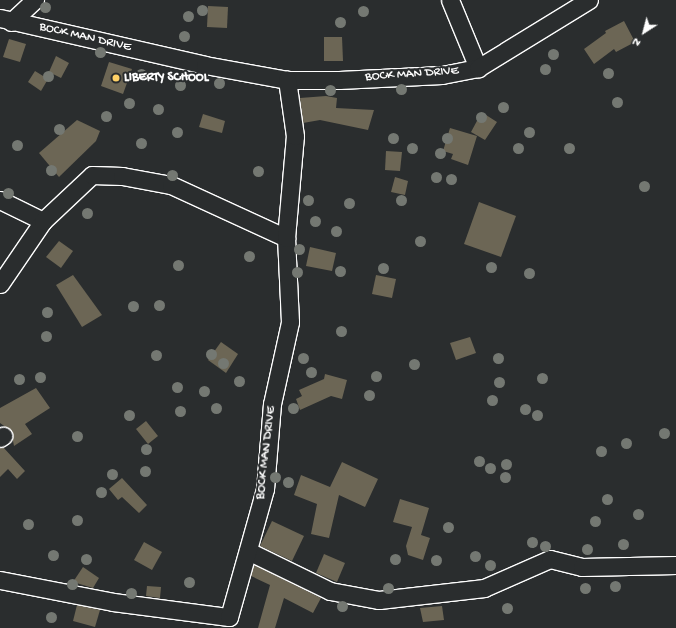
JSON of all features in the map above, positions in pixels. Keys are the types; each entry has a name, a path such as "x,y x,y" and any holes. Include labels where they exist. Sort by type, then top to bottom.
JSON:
{"street":[{"path":"6,20 35,0"},
{"path":"450,0 478,68"},
{"name":"BOCK MAN DRIVE","path":"6,20 205,65 287,80 442,75 478,68 589,0"},
{"name":"BOCK MAN DRIVE","path":"0,580 113,602 229,617 265,490 272,404 290,322 286,238 295,136 287,80"},
{"path":"0,284 44,221 92,175 122,176 172,185 286,238"},
{"path":"0,200 44,221"},
{"path":"248,550 330,590 379,600 484,588 550,559 582,567 676,565"}],"building":[{"path":"208,6 228,7 227,28 207,27"},
{"path":"624,21 635,42 616,52 614,49 594,64 584,49 606,33 605,31"},
{"path":"324,37 342,37 343,61 324,61"},
{"path":"9,39 26,44 20,62 3,57"},
{"path":"56,56 69,63 61,78 49,72"},
{"name":"LIBERTY SCHOOL","path":"109,62 132,69 123,94 101,86"},
{"path":"35,71 48,79 41,91 28,82"},
{"path":"326,96 337,98 336,108 374,110 368,130 320,120 303,123 300,98"},
{"path":"203,114 225,121 222,133 199,127"},
{"path":"486,115 497,122 485,140 471,132 478,119 482,121"},
{"path":"77,120 100,131 96,141 59,177 39,153"},
{"path":"450,128 477,136 468,165 451,159 453,154 443,151"},
{"path":"386,151 402,152 400,171 385,170"},
{"path":"395,177 408,181 405,195 391,192"},
{"path":"479,202 516,216 501,257 464,244"},
{"path":"59,241 73,251 61,268 46,257"},
{"path":"310,247 336,253 332,271 306,266"},
{"path":"73,275 102,315 82,327 56,285"},
{"path":"376,275 396,279 392,298 372,294"},
{"path":"470,337 476,353 456,360 450,343"},
{"path":"221,342 238,354 226,373 208,360"},
{"path":"325,374 347,380 342,399 331,396 300,410 296,399 302,396 299,390 324,379"},
{"path":"36,388 50,408 25,424 32,434 14,446 11,431 0,423 0,408"},
{"path":"146,421 158,436 148,444 136,429"},
{"path":"3,447 25,471 17,479 8,469 0,477 0,448"},
{"path":"342,462 378,479 365,507 339,495 329,538 311,534 317,504 294,495 301,475 330,487"},
{"path":"122,478 147,505 139,513 122,497 118,500 109,489"},
{"path":"400,499 429,508 421,535 430,538 423,560 408,555 406,546 412,527 393,522"},
{"path":"272,521 304,536 292,561 260,546"},
{"path":"144,542 162,552 152,570 134,560"},
{"path":"324,554 345,563 337,582 316,573"},
{"path":"254,565 321,598 313,613 284,598 275,628 258,628 270,585 251,576"},
{"path":"83,567 99,578 93,588 73,582"},
{"path":"147,586 161,587 160,598 146,596"},
{"path":"77,605 100,610 95,627 73,621"},
{"path":"442,606 444,620 423,622 420,608"}],"place":[{"name":"LIBERTY SCHOOL","path":"116,78"}]}
